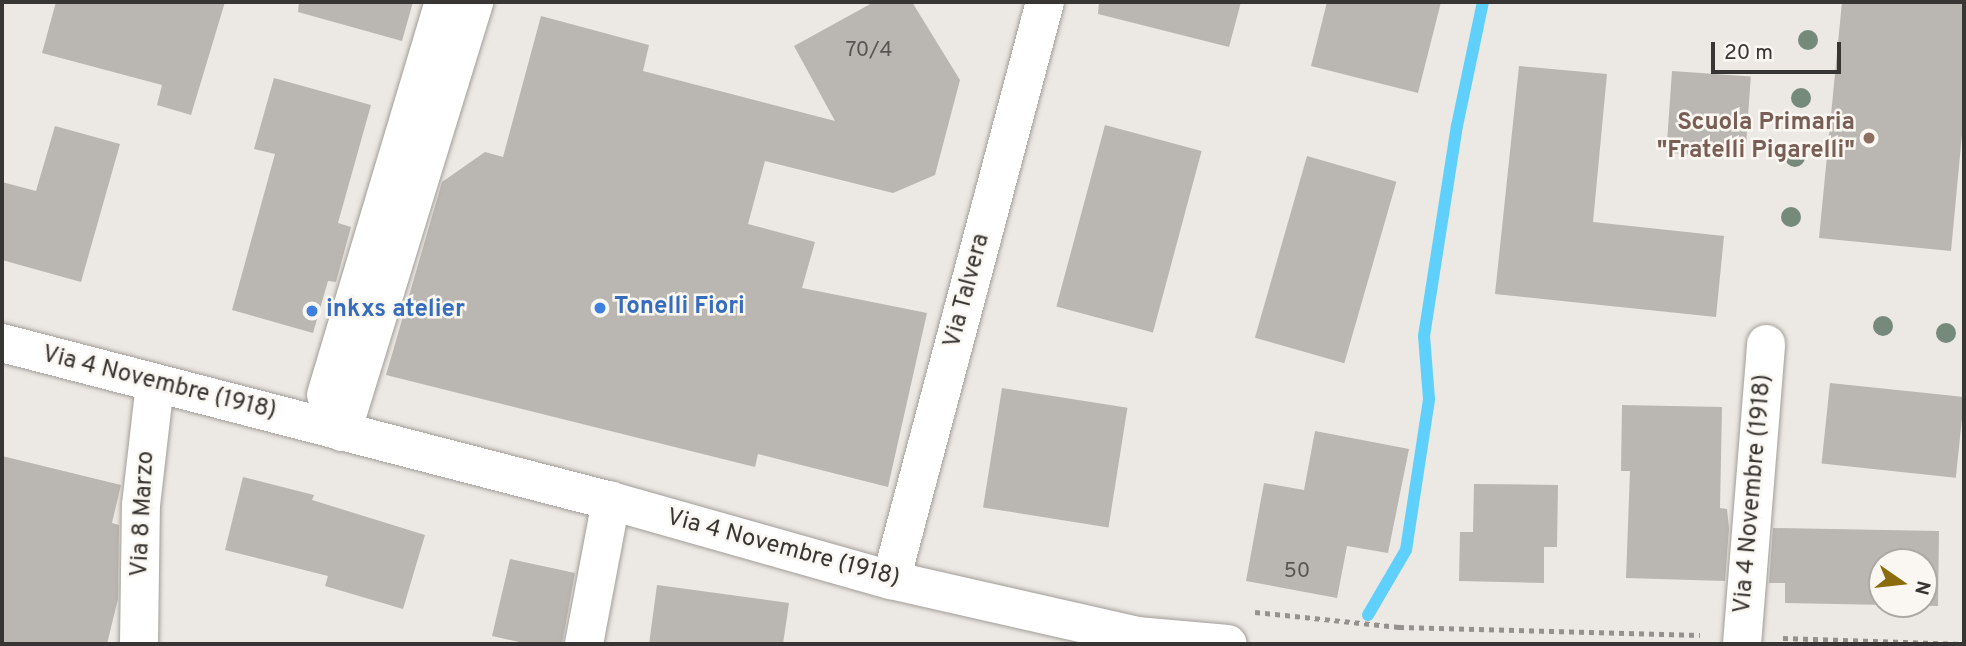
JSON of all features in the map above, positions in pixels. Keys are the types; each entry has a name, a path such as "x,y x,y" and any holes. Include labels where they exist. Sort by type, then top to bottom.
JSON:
{"street":[{"path":"329,428 444,2"},
{"path":"329,428 474,2"},
{"name":"Via Talvera","path":"891,580 1045,2"},
{"name":"Via 4 Novembre (1918)","path":"2,343 611,501 891,580 1137,636 1237,628"},
{"name":"Via 4 Novembre (1918)","path":"1743,640 1766,344"},
{"name":"Via 8 Marzo","path":"139,644 141,505 155,384"},
{"path":"584,644 611,501"}],"path":[{"path":"1237,628 1399,627 1743,640 1964,644"}],"building":[{"path":"56,2 225,2 191,115 157,105 162,85 42,53"},
{"path":"299,2 413,2 402,41 298,12"},
{"path":"874,2 912,2 960,80 935,175 893,193 765,161 748,224 815,242 802,288 927,313 888,487 758,454 755,467 386,375 442,182 485,152 503,157 541,16 649,45 643,71 835,121 794,46"},
{"path":"1099,2 1241,2 1229,47 1098,14"},
{"path":"1327,2 1441,2 1418,93 1311,66"},
{"path":"1842,2 1964,2 1964,113 1951,251 1819,238"},
{"path":"1519,66 1607,74 1593,222 1724,236 1716,317 1495,294"},
{"path":"1672,71 1751,77 1745,158 1666,153"},
{"path":"274,78 371,105 338,223 351,227 336,282 328,281 313,333 232,310 275,154 254,149"},
{"path":"1105,125 1202,151 1153,332 1056,307"},
{"path":"55,126 120,144 81,282 2,260 2,182 36,191"},
{"path":"1307,156 1396,182 1344,363 1255,338"},
{"path":"1830,383 1964,397 1956,478 1822,464"},
{"path":"1002,388 1127,408 1109,527 983,508"},
{"path":"1622,405 1722,407 1720,508 1727,509 1729,528 1725,581 1626,578 1630,471 1621,471"},
{"path":"1315,431 1409,449 1388,553 1347,546 1337,598 1246,581 1264,483 1304,490"},
{"path":"2,456 121,485 112,523 119,525 118,599 107,644 2,644"},
{"path":"243,477 314,495 312,500 425,535 403,609 325,586 328,576 225,550"},
{"path":"1474,484 1558,485 1557,547 1544,547 1544,583 1459,581 1460,532 1473,532"},
{"path":"1773,528 1939,531 1938,606 1938,548 1868,548 1868,605 1785,603 1785,583 1769,583"},
{"path":"510,559 575,573 562,644 528,644 492,636"},
{"path":"657,585 789,603 783,644 649,644"}],"waterway":[{"path":"1368,615 1406,550 1429,399 1424,336 1457,126 1483,2"}],"place":[{"name":"Scuola Primaria \"Fratelli Pigarelli\"","path":"1869,138"},
{"name":"Tonelli Fiori","path":"600,308"},
{"name":"inkxs atelier","path":"312,311"}]}
